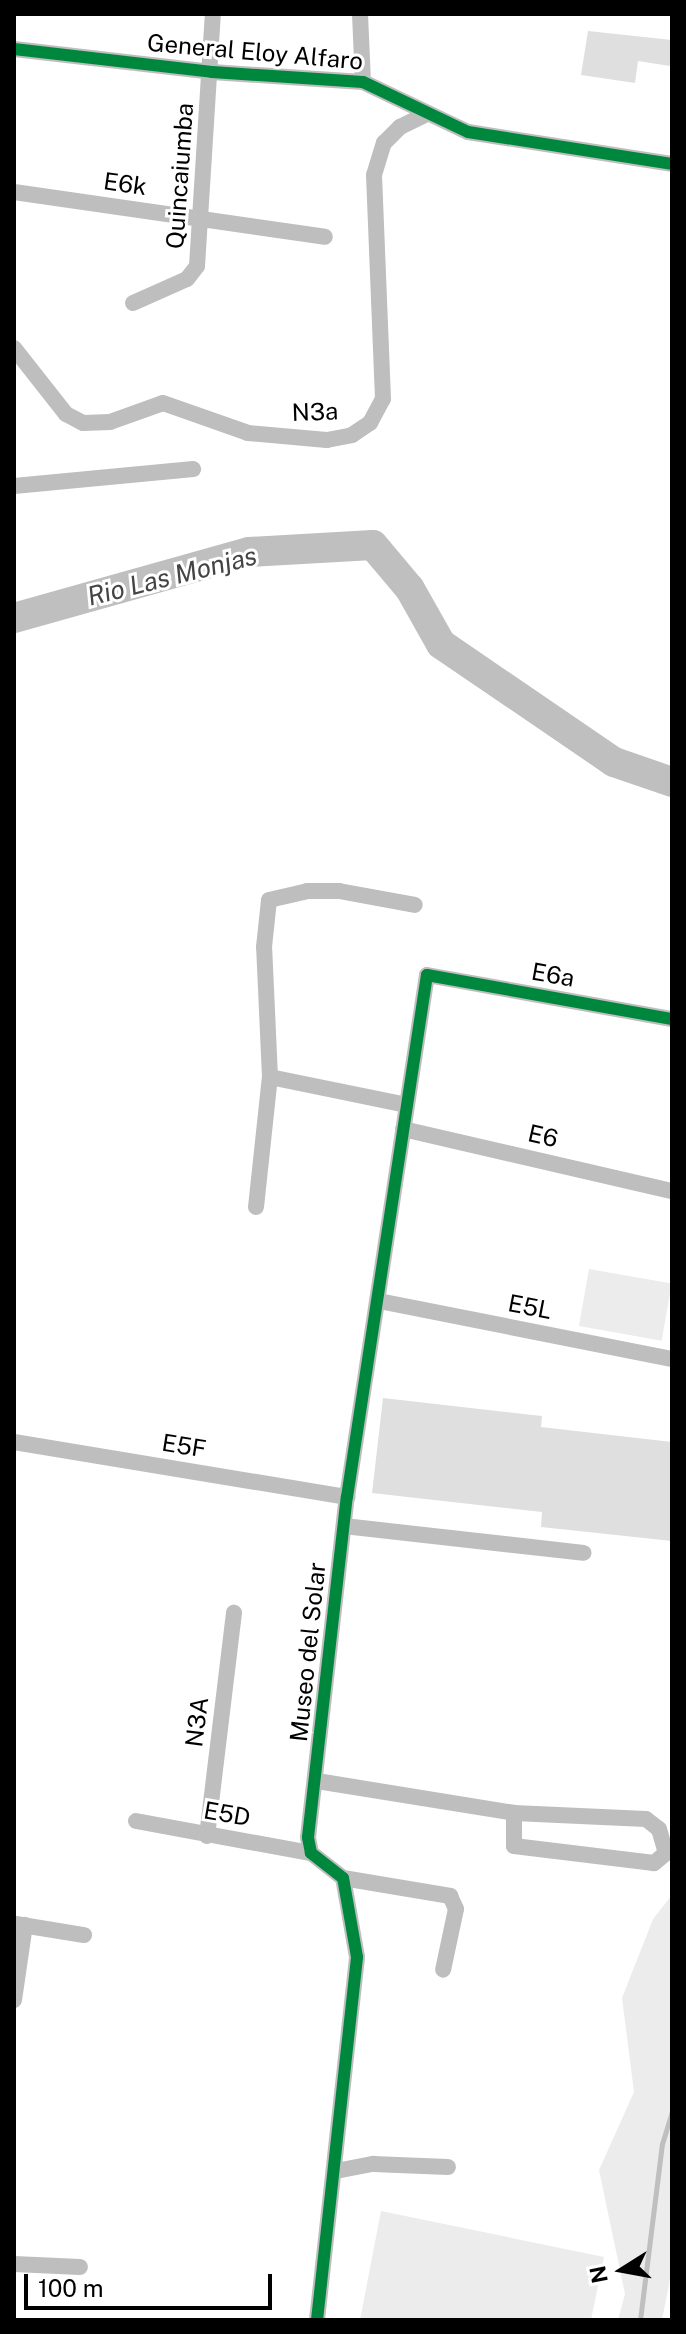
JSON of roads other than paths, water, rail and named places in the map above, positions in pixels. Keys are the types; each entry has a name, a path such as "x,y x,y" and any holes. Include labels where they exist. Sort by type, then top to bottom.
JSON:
{"street":[{"name":"Quincaiumba","path":"133,303 193,274 212,72 213,14"},
{"path":"360,14 363,82"},
{"name":"General Eloy Alfaro","path":"14,49 212,72 363,82 425,115 468,132 672,164"},
{"name":"N3a","path":"14,348 66,414 83,423 110,422 163,403 248,433 327,440 352,435 370,423 383,399 374,175 384,143 400,127 425,115"},
{"name":"E6k","path":"14,192 325,237"},
{"path":"14,486 193,469"},
{"path":"256,1207 270,1077 264,947 269,900 307,891 339,891 415,905"},
{"name":"E6a","path":"427,975 672,1019"},
{"name":"Museo del Solar","path":"311,1853 308,1837 317,1781 347,1497 427,975"},
{"path":"270,1077 406,1105"},
{"name":"E6","path":"403,1129 672,1191"},
{"name":"E5L","path":"379,1301 672,1359"},
{"name":"E5F","path":"14,1442 347,1497"},
{"path":"344,1526 583,1553"},
{"name":"N3A","path":"207,1836 234,1613"},
{"path":"317,1781 514,1813 646,1819 659,1829 666,1853 654,1863 514,1846 514,1813"},
{"name":"E5D","path":"136,1821 311,1853"},
{"path":"311,1853 343,1878 450,1896 456,1909 443,1970"},
{"path":"317,2320 336,2171 357,1957 343,1878"},
{"path":"14,1997 19,1925 84,1935"},
{"path":"336,2171 373,2164 448,2167"},
{"path":"14,2264 80,2267"}],"waterway":[{"name":"Rio Las Monjas","path":"14,618 249,552 373,545 410,589 441,644 614,762 672,782"},
{"path":"640,2320 662,2144 672,2112"}]}
